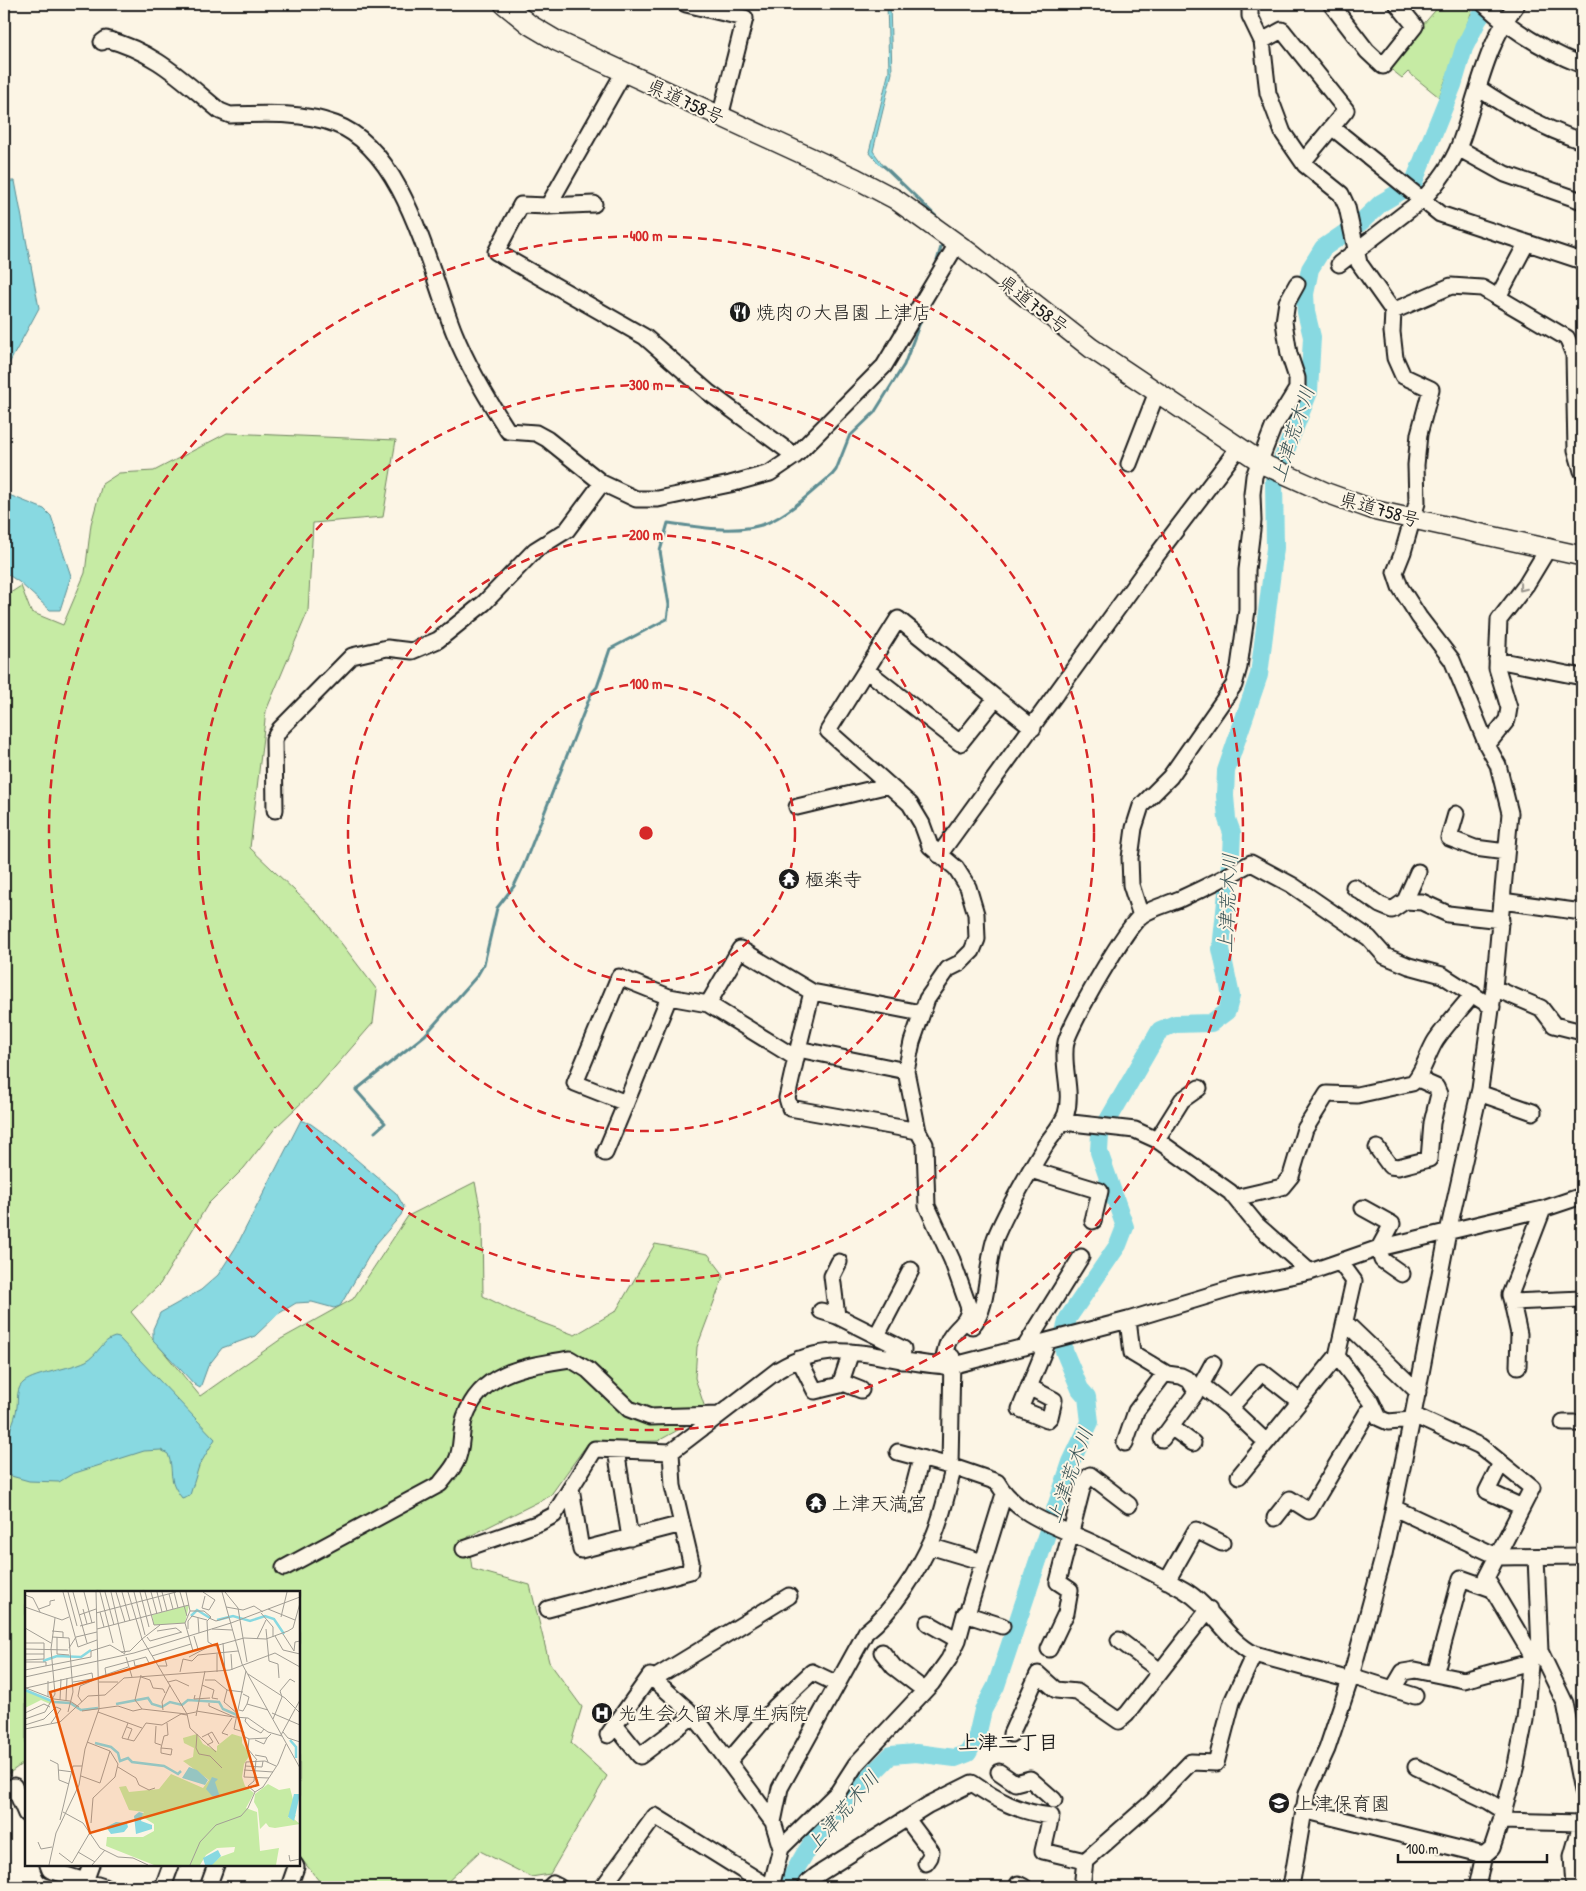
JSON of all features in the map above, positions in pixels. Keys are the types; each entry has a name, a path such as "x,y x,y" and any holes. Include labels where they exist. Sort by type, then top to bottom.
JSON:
{"main road":[{"name":"県道758号","path":"504,4 530,26 558,41 855,178 895,199 1091,348 1263,463 1351,503 1412,520 1549,547 1582,556"}],"street":[{"path":"688,4 745,18 720,117"},
{"path":"1250,4 1250,16 1262,41 1268,93 1283,133 1303,162 1341,194 1347,207 1359,263 1393,311 1392,332 1395,358 1403,376 1430,389 1419,434 1416,465 1416,503 1395,572 1400,587 1452,660 1487,745 1498,766 1510,813 1492,1007 1479,1093 1448,1232 1413,1417 1394,1508 1351,1678 1327,1749 1307,1793 1291,1887"},
{"path":"1331,4 1367,51 1383,66 1415,26 1396,4"},
{"path":"1484,4 1503,22 1554,54 1582,66"},
{"path":"1339,264 1355,249 1432,189 1458,148 1503,22 1518,4"},
{"path":"1262,41 1282,30 1346,110 1303,162"},
{"path":"102,42 106,39 120,43 158,60 220,111 230,115 310,118 336,124 356,137 377,155 404,196 419,230 426,257 454,331 470,366 508,431 536,434 547,439 602,482 636,499 658,499 730,484 770,473 795,456 884,366 956,244"},
{"path":"548,206 624,72"},
{"path":"1478,88 1519,115 1561,134 1582,141"},
{"path":"1333,128 1419,198 1449,218 1582,261"},
{"path":"1458,148 1505,174 1582,201"},
{"path":"594,204 521,205 496,252 645,338 708,392 795,456"},
{"path":"1498,297 1526,244"},
{"path":"1141,916 1131,885 1130,858 1134,828 1141,806 1175,769 1234,685 1239,666 1247,610 1247,570 1253,521 1252,494 1254,476 1263,463 1273,428 1297,389 1297,378 1289,354 1284,322 1287,302 1297,284"},
{"path":"1393,311 1451,286 1460,285 1482,288 1567,338 1575,363 1576,450 1582,471"},
{"path":"1128,464 1156,392"},
{"path":"939,855 1148,568 1239,447"},
{"path":"275,810 274,739 280,729 352,656 387,648 412,651 438,640 484,603 535,550 568,530 602,482"},
{"path":"1487,745 1507,720 1510,708 1504,694 1497,660 1499,620 1526,585 1549,547"},
{"path":"772,1822 780,1788 866,1632 882,1620 896,1603 933,1538 952,1467 946,1345 951,1336 964,1324 969,1316 970,1308 952,1260 928,1206 925,1144 918,1131 906,1070 921,1012 938,981 948,969 960,963 972,952 977,939 976,914 968,887 956,868 930,846 922,824 910,804 828,732 898,619 1033,728"},
{"path":"1497,660 1582,677"},
{"path":"866,670 960,743 996,698"},
{"path":"797,807 890,785"},
{"path":"1456,814 1449,838 1475,848 1506,852"},
{"path":"947,1366 958,1340 974,1323 979,1310 990,1272 991,1248 1031,1170 1062,1122 1068,1101 1066,1044 1069,1032 1105,966 1141,916 1223,879 1251,863 1292,885 1369,938 1385,956 1409,966 1442,975 1492,1007"},
{"path":"1354,888 1380,905 1392,910 1405,901 1418,872"},
{"path":"1502,900 1582,912"},
{"path":"1405,901 1422,902 1448,914 1501,920"},
{"path":"708,1004 740,949 812,992 921,1012"},
{"path":"626,1103 574,1083 619,977 668,997 708,1004 797,1053 906,1070"},
{"path":"1494,988 1540,1008 1554,1025 1582,1032"},
{"path":"812,992 787,1098 790,1108 918,1131"},
{"path":"1235,1198 1282,1188 1290,1176 1305,1128 1326,1094 1357,1095 1412,1083 1418,1079 1425,1060 1436,1040 1473,994"},
{"path":"605,1153 668,997"},
{"path":"1377,1148 1390,1166 1398,1167 1429,1159 1432,1123 1439,1094 1436,1087 1418,1079"},
{"path":"1157,1140 1182,1100 1199,1088"},
{"path":"1479,1093 1533,1112"},
{"path":"1062,1122 1135,1130 1157,1140 1230,1192 1257,1225 1310,1272"},
{"path":"1031,1170 1100,1191 1093,1221"},
{"path":"464,1549 539,1523 554,1514 595,1449 671,1452 778,1370 799,1359 831,1350 947,1366 1128,1320 1237,1287 1310,1272 1380,1248 1543,1208 1582,1196"},
{"path":"1363,1208 1392,1224 1380,1248 1382,1260 1402,1274"},
{"path":"1518,1366 1519,1334 1510,1295 1543,1208"},
{"path":"1024,1347 1081,1257"},
{"path":"837,1316 832,1276 839,1262"},
{"path":"1239,1476 1265,1441 1337,1356 1354,1281 1340,1262"},
{"path":"877,1335 911,1270"},
{"path":"1512,1302 1582,1299"},
{"path":"821,1311 837,1316 903,1349 902,1360"},
{"path":"1128,1320 1132,1353 1165,1372 1189,1380 1198,1388 1230,1408 1265,1441"},
{"path":"1346,1323 1418,1392"},
{"path":"1029,1387 1048,1341"},
{"path":"799,1359 815,1391 840,1385 851,1352"},
{"path":"1337,1356 1372,1400 1375,1412 1379,1418 1388,1422 1413,1417 1480,1446 1532,1488 1499,1557 1486,1578 1534,1656 1562,1697 1576,1730 1582,1791"},
{"path":"284,1568 440,1484 457,1461 465,1417 477,1392 497,1376 541,1364 570,1359 588,1370 629,1409 650,1417 719,1415"},
{"path":"1193,1443 1166,1433 1195,1394 1213,1363"},
{"path":"1125,1443 1136,1411 1165,1372"},
{"path":"1230,1408 1262,1372 1299,1401"},
{"path":"841,1382 861,1390"},
{"path":"1275,1518 1290,1499 1309,1511 1366,1413 1375,1412"},
{"path":"1563,1423 1582,1423"},
{"path":"616,1450 630,1538"},
{"path":"548,1608 690,1571 691,1562 672,1486 671,1452"},
{"path":"898,1452 997,1482 1004,1494 1037,1518 1167,1581 1200,1600 1240,1647 1254,1654 1415,1696"},
{"path":"909,1505 921,1459"},
{"path":"1501,1463 1487,1491 1522,1507"},
{"path":"1049,1649 1070,1599 1070,1590 1058,1582 1083,1485 1090,1475 1129,1505"},
{"path":"570,1488 581,1550 682,1524"},
{"path":"603,1887 655,1816 770,1887 781,1848 838,1792 856,1764 924,1690 949,1659 958,1640 965,1614 968,1614 1004,1494"},
{"path":"1394,1508 1499,1557 1582,1556"},
{"path":"1167,1581 1196,1530 1222,1543"},
{"path":"929,1546 983,1562"},
{"path":"1477,1887 1484,1855 1492,1848 1503,1816 1525,1720 1534,1656 1536,1557"},
{"path":"1435,1674 1461,1578 1492,1589"},
{"path":"654,1679 789,1596"},
{"path":"1011,1734 1038,1674 1056,1690 1077,1692 1119,1720 1127,1714 1209,1609"},
{"path":"968,1614 1002,1626"},
{"path":"928,1623 958,1640"},
{"path":"1120,1640 1160,1671"},
{"path":"882,1652 894,1667 924,1690"},
{"path":"1082,1887 1085,1861 1152,1803 1191,1762 1216,1762 1232,1702 1254,1654"},
{"path":"1393,1689 1403,1672 1415,1670 1464,1680 1534,1656"},
{"path":"728,1762 775,1707 812,1672 833,1682"},
{"path":"693,1716 640,1756 611,1730 650,1676 693,1716 772,1822 781,1848"},
{"path":"1416,1767 1488,1800 1503,1816 1582,1822 1572,1856 1574,1887"},
{"path":"999,1772 1015,1782 1030,1779 1054,1800"},
{"path":"806,1887 817,1875 928,1805 972,1783 998,1802 1033,1814 1051,1816 1043,1851 1085,1861"},
{"path":"4,1794 14,1786 25,1812"},
{"path":"1303,1810 1484,1855"},
{"path":"907,1819 931,1851 926,1863"},
{"path":"48,1866 50,1870 84,1884 104,1887"},
{"path":"84,1884 91,1866"},
{"path":"163,1887 171,1866"},
{"path":"208,1887 216,1866"},
{"path":"289,1887 296,1866"},
{"path":"550,1887 553,1884 560,1887"}],"green space":[{"path":"1441,4 1464,4 1472,11 1439,97 1408,72 1402,78 1387,66"},
{"path":"227,433 396,440 383,517 313,523 308,611 266,711 250,848 319,914 377,990 373,1023 315,1090 276,1127 244,1168 208,1204 160,1284 131,1312 200,1396 281,1339 353,1299 408,1216 475,1182 482,1218 483,1296 521,1315 575,1335 616,1311 655,1244 708,1254 724,1275 697,1347 695,1378 707,1414 658,1441 588,1443 550,1496 468,1537 472,1569 530,1585 549,1662 582,1707 571,1743 607,1776 550,1874 531,1877 480,1851 442,1887 324,1887 300,1857 300,1591 25,1591 25,1762 4,1777 4,597 21,586 31,612 63,625 85,573 91,524 102,484 119,473 154,471"}],"water":[{"path":"887,4 890,4 892,73 873,151 886,169 869,152 889,71"},
{"path":"4,181 15,181 39,308 4,373"},
{"path":"4,493 44,509 51,516 71,576 60,610 50,610 19,582 4,572"},
{"path":"301,1120 311,1124 337,1143 396,1193 404,1207 401,1215 376,1244 340,1306 334,1308 312,1302 296,1303 278,1314 255,1336 222,1348 208,1366 200,1388 153,1340 153,1329 160,1313 201,1290 218,1275 236,1247"},
{"path":"115,1337 119,1338 215,1439 199,1466 190,1495 182,1498 177,1491 172,1480 168,1454 161,1450 144,1451 72,1474 59,1482 29,1481 4,1474 4,1447 15,1418 21,1384 36,1376 86,1361 107,1341"}],"waterway":[{"name":"上津荒木川","path":"787,1887 796,1868 819,1832 891,1755 916,1753 955,1758 968,1753 977,1736 983,1710 996,1686 1071,1462 1090,1422 1087,1397 1080,1389 1064,1351 1063,1336 1068,1318 1118,1245 1125,1227 1099,1152 1100,1134 1160,1030 1175,1024 1211,1023 1227,1011 1231,996 1221,949 1232,833 1227,819 1225,796 1226,771 1259,675 1275,548 1274,480 1309,392 1312,337 1306,312 1305,294 1310,269 1323,248 1361,222 1381,203 1413,184 1453,85 1464,48 1478,20 1489,4"},
{"path":"884,166 942,222"},
{"path":"935,268 943,240"},
{"path":"375,1132 385,1123 356,1090 425,1035 477,976 484,964 497,908 514,886 523,867 591,694 597,687 610,649 667,619 669,605 660,551 668,523 705,528 743,529 755,527 776,519 801,501 832,475 836,470 849,437 874,413 904,365 924,312"}],"place":[{"name":"焼肉の大昌園 上津店","path":"740,312"},
{"name":"極楽寺","path":"789,879"},
{"name":"上津天満宮","path":"816,1503"},
{"name":"光生会久留米厚生病院","path":"602,1713"},
{"name":"上津保育園","path":"1279,1803"}],"district":[{"name":"上津二丁目","path":"1008,1741"}]}
